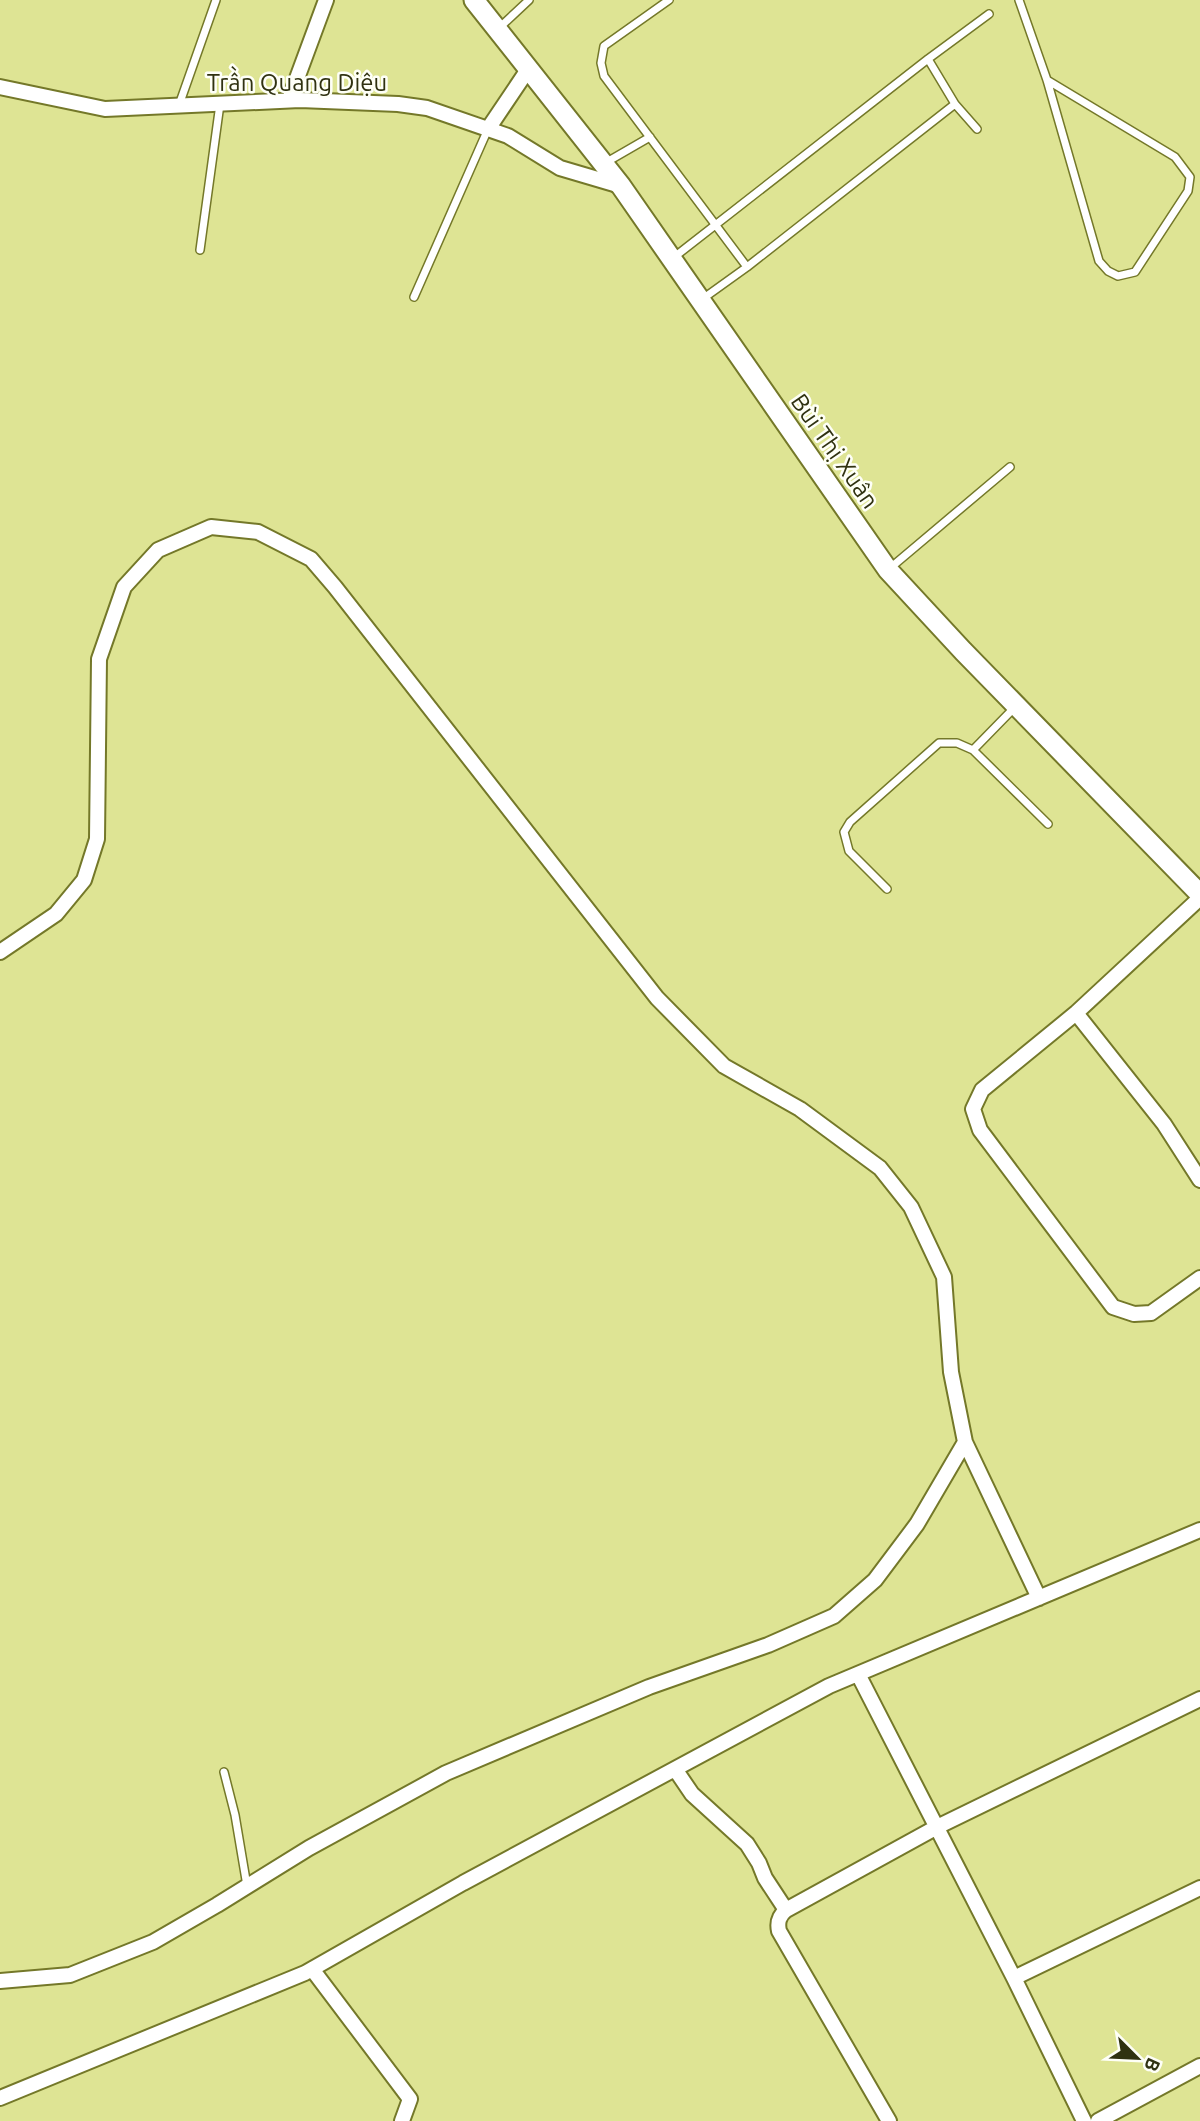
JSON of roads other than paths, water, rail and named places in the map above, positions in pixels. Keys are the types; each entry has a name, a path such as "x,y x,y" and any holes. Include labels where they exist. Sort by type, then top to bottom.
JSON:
{"main road":[{"name":"Bùi Thị Xuân","path":"474,0 621,186 888,570 1200,896"}],"street":[{"path":"289,100 326,0"},
{"path":"488,129 529,68"},
{"name":"Trần Quang Diệu","path":"0,87 105,109 289,100 398,104 427,108 508,136 560,168 621,186"},
{"path":"0,952 55,914 84,880 97,839 99,659 124,587 158,550 211,527 258,532 310,559 335,587 657,998 723,1066 800,1109 880,1168 911,1207 944,1277 951,1372 965,1442 1039,1598"},
{"path":"1200,896 1076,1013 982,1090 973,1109 980,1130 1113,1307 1134,1314 1151,1313 1200,1278"},
{"path":"1076,1013 1164,1124 1200,1180"},
{"path":"0,1981 71,1975 153,1942 309,1848 446,1773 649,1687 768,1645 834,1616 875,1580 917,1524 965,1442"},
{"path":"0,2098 312,1969 463,1882 830,1686 1200,1530"},
{"path":"858,1674 1084,2121"},
{"path":"889,2121 779,1931 779,1920 786,1910 937,1827 1200,1699"},
{"path":"675,1769 692,1794 747,1844 786,1910"},
{"path":"1014,1978 1200,1888"},
{"path":"312,1969 410,2099 401,2121"},
{"path":"1098,2121 1200,2066"}],"lane":[{"path":"178,105 216,0"},
{"path":"498,30 528,0"},
{"path":"669,0 604,46 601,63 604,76 747,267"},
{"path":"1019,0 1047,80 1099,261 1108,271 1118,276 1135,272 1188,191 1190,177 1175,157 1047,80"},
{"path":"672,258 989,14"},
{"path":"928,59 955,104 976,130"},
{"path":"200,250 220,103"},
{"path":"701,300 955,104"},
{"path":"414,297 488,129"},
{"path":"605,164 650,137"},
{"path":"888,570 1010,467"},
{"path":"973,750 1017,706"},
{"path":"887,889 849,851 844,832 850,822 939,743 957,743 973,750 1048,824"},
{"path":"224,1772 240,1835 247,1886"}]}
